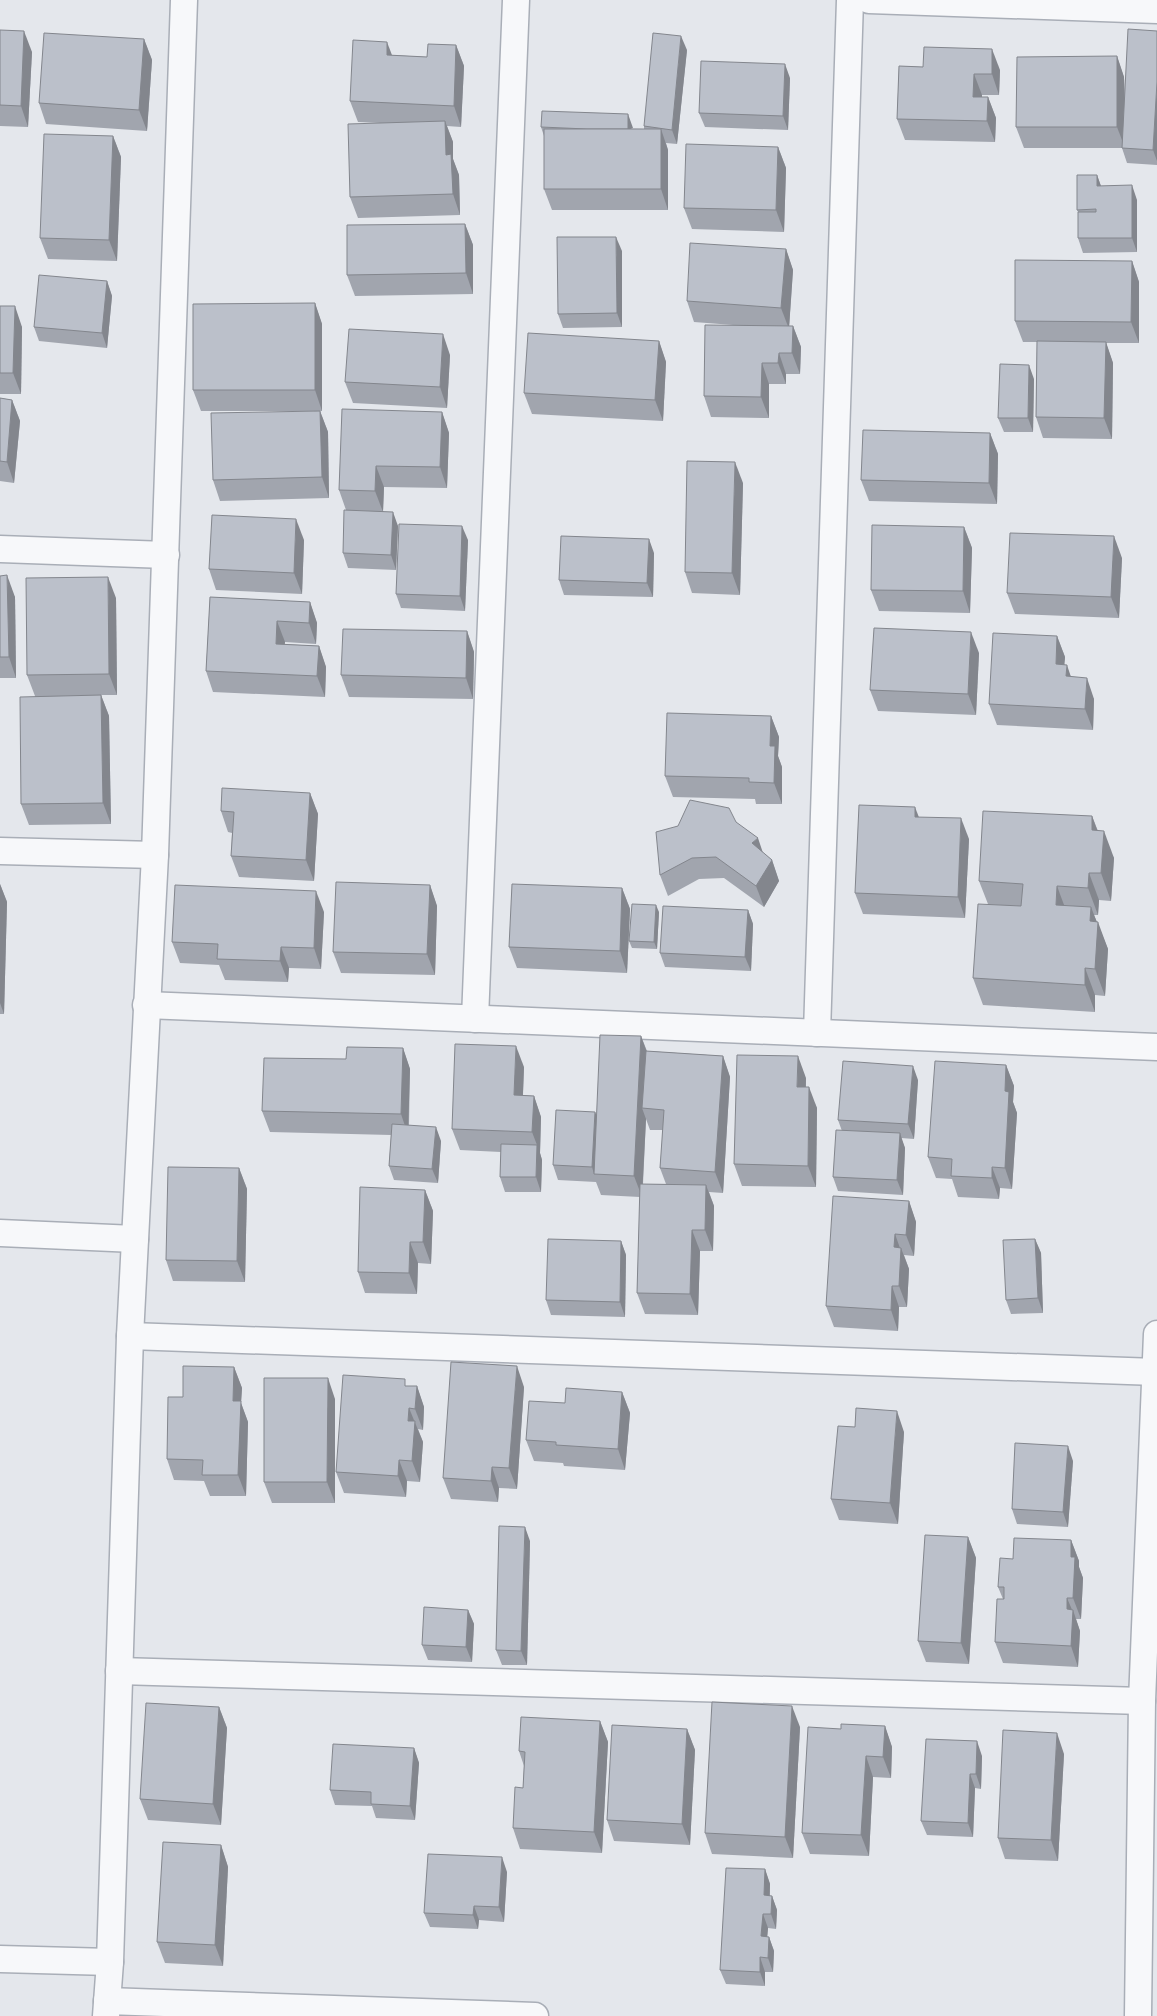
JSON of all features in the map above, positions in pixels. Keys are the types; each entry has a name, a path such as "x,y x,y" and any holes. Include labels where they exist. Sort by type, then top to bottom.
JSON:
{"street":[{"path":"184,0 155,855 130,1336 110,1962 106,2008 535,2016"},
{"path":"475,1019 516,0"},
{"path":"817,1033 850,0"},
{"path":"869,0 1157,10"},
{"path":"0,549 166,555"},
{"path":"0,851 155,855"},
{"path":"146,1005 1157,1047"},
{"path":"0,1233 135,1239"},
{"path":"1138,2016 1142,1701 1157,1334"},
{"path":"130,1336 1156,1372"},
{"path":"119,1671 1142,1701"},
{"path":"0,1959 110,1962"}],"building":[{"path":"1128,29 1157,31 1157,82 1153,150 1122,148"},
{"path":"0,30 24,31 21,106 0,105"},
{"path":"44,33 144,39 139,110 39,103"},
{"path":"653,33 681,36 672,130 644,126"},
{"path":"353,40 387,42 387,55 427,57 428,44 456,45 454,106 350,101"},
{"path":"924,47 992,49 992,74 974,74 973,97 988,97 987,121 897,119 899,66 923,67"},
{"path":"1117,56 1117,127 1016,127 1017,57"},
{"path":"701,61 785,64 783,116 699,113"},
{"path":"542,111 628,114 628,129 541,127"},
{"path":"445,121 446,155 451,154 453,194 350,197 348,124"},
{"path":"544,129 661,129 661,189 544,189"},
{"path":"44,134 113,136 109,240 40,238"},
{"path":"686,144 778,147 776,210 684,208"},
{"path":"1077,175 1097,175 1097,186 1132,185 1132,238 1078,238 1078,212 1096,212 1096,209 1077,210"},
{"path":"465,224 466,273 347,275 347,225"},
{"path":"557,237 616,237 617,313 558,314"},
{"path":"690,243 786,249 781,308 687,301"},
{"path":"1015,260 1132,261 1131,322 1015,321"},
{"path":"39,275 107,281 102,333 34,327"},
{"path":"315,303 315,390 193,390 193,304"},
{"path":"0,306 15,306 13,373 0,373"},
{"path":"705,325 793,326 792,353 779,353 778,363 762,363 761,397 704,396"},
{"path":"349,329 443,334 440,387 345,382"},
{"path":"528,333 659,341 655,400 524,393"},
{"path":"1037,341 1106,342 1104,418 1036,417"},
{"path":"1000,364 1029,365 1028,418 998,418"},
{"path":"0,398 12,400 7,462 0,461"},
{"path":"342,409 442,412 440,467 376,466 375,491 339,490"},
{"path":"320,411 322,477 213,480 211,413"},
{"path":"863,430 990,433 989,483 861,480"},
{"path":"687,461 735,462 732,573 685,572"},
{"path":"344,510 393,512 391,555 343,553"},
{"path":"212,515 296,519 294,573 209,569"},
{"path":"399,524 462,526 460,596 396,594"},
{"path":"872,525 964,527 963,591 871,590"},
{"path":"1010,533 1114,536 1111,597 1007,593"},
{"path":"561,536 649,539 647,583 559,580"},
{"path":"7,575 9,657 0,657 0,576"},
{"path":"108,577 109,674 27,675 26,578"},
{"path":"210,597 310,602 309,623 277,621 276,644 319,646 317,676 206,671"},
{"path":"874,628 971,632 968,694 870,690"},
{"path":"343,629 467,631 466,678 341,675"},
{"path":"993,633 1057,636 1056,664 1067,665 1066,676 1087,678 1085,709 989,704"},
{"path":"101,695 103,803 21,804 20,697"},
{"path":"667,713 771,716 770,746 775,746 774,783 749,782 749,778 665,776"},
{"path":"222,788 310,793 306,860 231,856 234,812 221,811"},
{"path":"690,800 729,808 736,822 758,838 752,843 772,860 756,886 716,857 692,858 660,875 656,832 678,826"},
{"path":"859,805 915,807 915,817 961,818 958,897 855,893"},
{"path":"983,811 1092,816 1092,830 1104,831 1101,873 1089,873 1088,888 1057,886 1056,905 1091,907 1090,921 1098,922 1095,969 1085,968 1085,985 973,978 978,904 1021,906 1023,884 979,881"},
{"path":"336,882 430,885 427,954 333,952"},
{"path":"512,884 622,888 620,951 509,947"},
{"path":"175,885 316,891 314,948 281,947 280,961 217,959 218,944 172,942"},
{"path":"632,904 656,905 654,942 629,941"},
{"path":"663,906 748,910 745,957 660,953"},
{"path":"600,1035 641,1036 634,1176 594,1174"},
{"path":"455,1044 516,1046 514,1095 534,1096 532,1132 452,1129"},
{"path":"347,1047 403,1048 401,1114 262,1111 264,1058 346,1059"},
{"path":"646,1051 723,1056 715,1172 660,1168 664,1110 642,1108"},
{"path":"737,1055 798,1056 797,1087 809,1087 808,1166 734,1164"},
{"path":"843,1061 913,1066 908,1124 838,1120"},
{"path":"935,1061 1006,1065 1005,1091 1009,1092 1005,1168 992,1167 992,1178 951,1176 952,1159 928,1157"},
{"path":"556,1110 595,1112 592,1167 553,1165"},
{"path":"392,1124 436,1127 432,1169 389,1166"},
{"path":"836,1130 900,1133 897,1180 833,1177"},
{"path":"501,1144 537,1145 536,1177 500,1177"},
{"path":"168,1167 239,1168 237,1261 166,1260"},
{"path":"640,1184 706,1185 705,1230 692,1230 690,1294 637,1293"},
{"path":"360,1187 425,1190 423,1242 410,1242 409,1273 358,1272"},
{"path":"833,1196 909,1201 906,1235 895,1234 894,1247 901,1248 899,1286 892,1286 891,1310 826,1306"},
{"path":"548,1239 621,1241 620,1302 546,1300"},
{"path":"1035,1239 1038,1298 1006,1300 1003,1240"},
{"path":"451,1362 517,1366 509,1468 492,1467 491,1481 443,1478"},
{"path":"183,1366 234,1367 233,1401 241,1401 238,1475 202,1475 203,1460 167,1459 168,1397 183,1397"},
{"path":"343,1375 405,1379 405,1386 417,1386 415,1409 409,1408 408,1421 415,1421 412,1461 399,1460 398,1476 336,1472"},
{"path":"264,1378 328,1378 327,1482 264,1482"},
{"path":"566,1388 622,1392 618,1449 556,1445 556,1442 526,1440 529,1401 565,1403"},
{"path":"856,1408 897,1411 890,1503 831,1499 838,1426 855,1427"},
{"path":"1015,1443 1068,1446 1063,1512 1012,1509"},
{"path":"499,1526 525,1527 521,1651 496,1650"},
{"path":"925,1535 968,1537 961,1643 918,1641"},
{"path":"1014,1538 1071,1540 1071,1557 1075,1557 1073,1598 1067,1598 1067,1609 1073,1610 1071,1646 995,1642 997,1599 1004,1599 1004,1587 998,1587 1000,1558 1013,1559"},
{"path":"424,1607 468,1610 466,1647 422,1645"},
{"path":"712,1702 792,1706 785,1837 705,1833"},
{"path":"146,1703 219,1707 213,1804 140,1799"},
{"path":"521,1717 600,1721 594,1832 513,1828 515,1787 523,1788 525,1752 519,1751"},
{"path":"841,1724 885,1726 883,1757 866,1756 861,1835 802,1833 808,1727 841,1729"},
{"path":"612,1725 687,1729 682,1824 607,1820"},
{"path":"1003,1730 1057,1733 1051,1840 998,1838"},
{"path":"926,1739 977,1741 976,1774 970,1774 968,1823 921,1821"},
{"path":"333,1744 414,1748 410,1806 371,1804 371,1792 330,1790"},
{"path":"163,1842 221,1845 215,1945 157,1942"},
{"path":"428,1854 502,1857 499,1907 474,1906 473,1915 424,1913"},
{"path":"726,1868 765,1869 764,1895 772,1896 771,1914 763,1914 761,1936 769,1937 768,1958 760,1957 760,1972 720,1970"}]}
